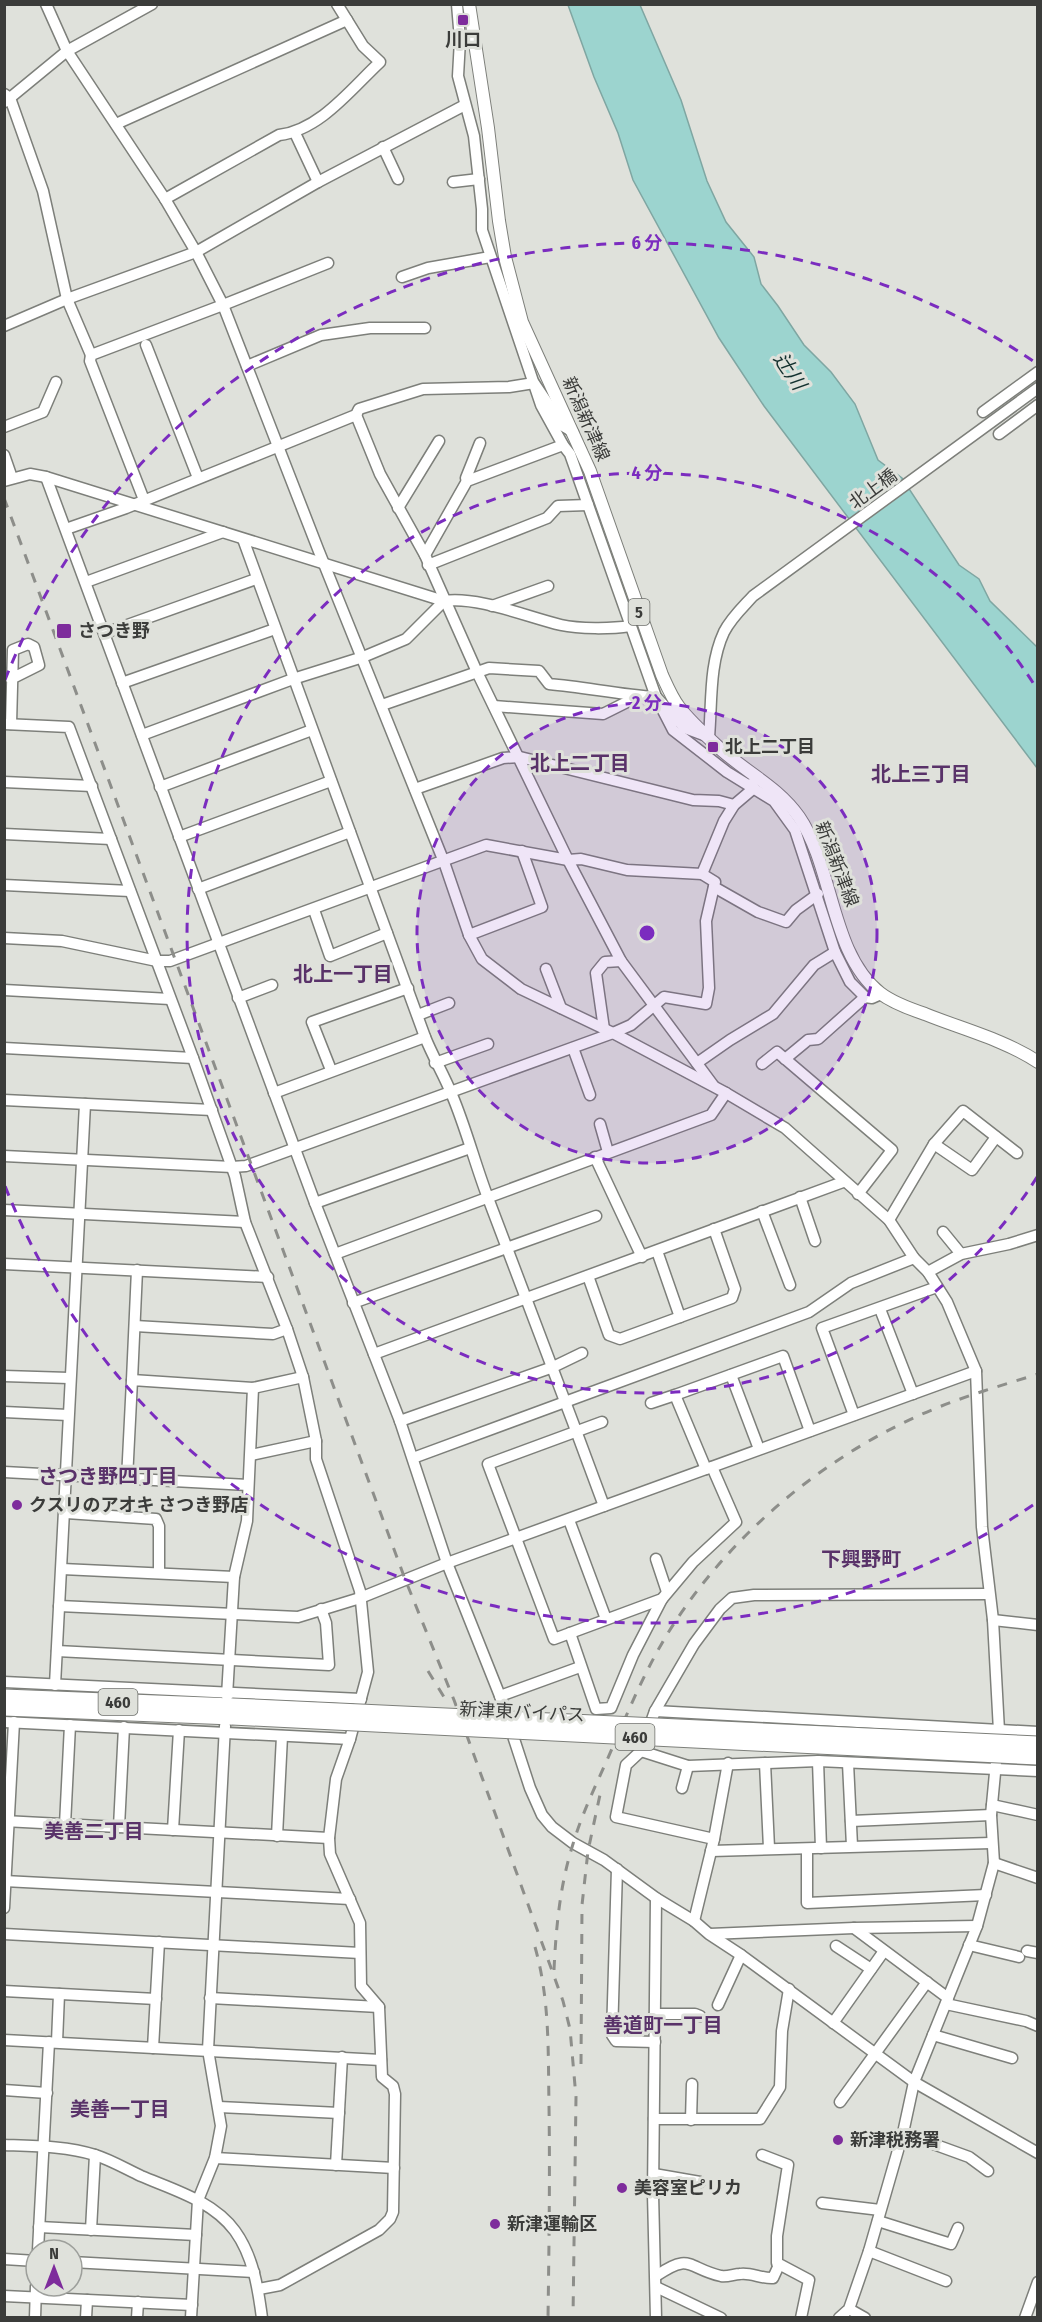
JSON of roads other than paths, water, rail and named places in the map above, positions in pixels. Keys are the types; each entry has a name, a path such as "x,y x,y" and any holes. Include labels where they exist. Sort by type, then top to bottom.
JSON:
{"highway":[{"name":"新津東バイパス","path":"4,1698 1038,1757"},
{"name":"新津東バイパス","path":"4,1708 228,1712 1038,1744"}],"main road":[{"name":"新潟新津線","path":"468,4 505,257 522,322 590,471 662,675 679,707 711,740 787,801 800,819 813,845 857,967 881,994 908,1008 1005,1045 1038,1062"}],"street":[{"path":"46,4 67,51 165,199 223,305 444,862 469,935 482,959 521,989 608,1031 722,1091 785,1128 843,1182 889,1220 914,1258 928,1272 947,1302 976,1371 982,1527 993,1620 999,1731 992,1810 994,1863 976,1926 914,2082 903,2133 869,2252 844,2314 864,2318"},
{"path":"140,502 90,361 92,355 67,299 43,191 6,98 67,51 152,4"},
{"path":"165,199 279,135 295,133 319,118 380,62 363,46 337,4"},
{"path":"457,4 460,40 458,76 474,136 482,230 541,405 562,445 570,454 656,697 673,730 727,771 774,801 795,830 818,894 835,952 850,982 865,997 872,998 881,994"},
{"path":"116,124 347,20"},
{"path":"4,326 67,299 196,252 318,182 465,105"},
{"path":"295,133 318,182"},
{"path":"383,147 398,179"},
{"path":"453,182 479,179"},
{"path":"402,277 428,268 490,257"},
{"path":"92,355 328,263"},
{"path":"247,366 321,335 370,328 425,328"},
{"path":"146,345 198,478"},
{"path":"984,412 1038,372"},
{"path":"4,427 43,412 56,382"},
{"path":"534,383 563,426 573,432"},
{"path":"66,529 140,502 356,415 359,409 423,389 509,387 534,383"},
{"name":"北上橋","path":"711,740 716,654 725,630 735,615 753,596 1038,387"},
{"path":"999,434 1038,405"},
{"path":"356,415 380,474 427,560 477,672 568,860 621,961 697,1063 722,1091"},
{"path":"398,508 439,441"},
{"path":"427,560 467,481 466,477 480,443"},
{"path":"467,481 562,445"},
{"path":"4,455 8,479 30,474 140,502 243,539 444,600 452,599 492,606 564,626 630,626"},
{"path":"46,477 238,998 400,1421 447,1563 500,1696 530,1788 542,1815 552,1827 573,1843 694,1921 914,2082 1038,2153"},
{"path":"427,560 547,518 558,506 588,505"},
{"path":"86,582 223,532"},
{"path":"243,539 425,1037 435,1063 452,1093 525,1299 567,1402 604,1506"},
{"path":"105,633 256,579"},
{"path":"492,606 549,586"},
{"path":"142,735 363,657 406,639 444,600"},
{"path":"122,683 275,629"},
{"path":"382,705 489,668 540,671 549,684 591,688 632,696 656,697 685,728 711,740 754,788"},
{"path":"11,680 8,724 69,727 92,786 212,1110 232,1167 245,1222 268,1277 303,1377 316,1441 316,1459 360,1592 368,1672 350,1739 336,1779 329,1838 330,1854 360,1923 361,1986 379,2007 382,2077 393,2086 395,2094 393,2212 390,2219 378,2230 280,2285 259,2289"},
{"path":"494,706 603,714 627,702 632,696"},
{"path":"160,787 312,730"},
{"path":"415,789 502,758 520,757 693,800 719,801 734,805"},
{"path":"179,837 331,781"},
{"path":"4,782 92,786"},
{"path":"702,874 724,821 734,805 754,788"},
{"path":"198,889 350,832"},
{"path":"4,834 111,840"},
{"path":"4,938 62,941 157,961 170,961 486,845 568,860 581,859 627,870 702,874 715,882 706,921 710,988 706,1004 664,997 631,1025 608,1031 573,1048 251,1165 232,1167 4,1156"},
{"path":"469,935 542,907 522,851"},
{"path":"4,885 130,891"},
{"path":"714,887 758,912 786,922 796,910 818,894"},
{"path":"314,910 330,956 387,933"},
{"path":"697,1063 773,1014 814,965 835,952"},
{"path":"608,1031 596,973 605,962 621,961"},
{"path":"546,969 561,1008"},
{"path":"238,998 272,985"},
{"path":"331,1070 312,1022 408,988"},
{"path":"4,990 170,999"},
{"path":"785,1059 808,1040 818,1039 865,997"},
{"path":"418,1015 449,1003"},
{"path":"274,1093 425,1037"},
{"path":"435,1063 488,1044"},
{"path":"4,1048 193,1058"},
{"path":"573,1048 590,1095"},
{"path":"762,1064 777,1052 892,1150 858,1194"},
{"path":"335,1254 711,1115 722,1091"},
{"path":"4,1100 212,1110"},
{"path":"55,1685 66,1513 69,1378 85,1104"},
{"path":"889,1220 934,1144 963,1111 1017,1153"},
{"path":"600,1124 608,1152"},
{"path":"934,1144 972,1170 996,1137"},
{"path":"315,1203 470,1148"},
{"path":"595,1157 642,1257"},
{"path":"374,1354 843,1182"},
{"path":"800,1197 815,1241"},
{"path":"4,1210 245,1222"},
{"path":"762,1211 790,1285"},
{"path":"353,1303 596,1216"},
{"path":"588,1276 609,1335 620,1339 732,1298 735,1289 714,1229"},
{"path":"944,1232 961,1254"},
{"path":"928,1272 961,1254 1038,1235"},
{"path":"657,1251 680,1317"},
{"path":"413,1458 809,1312 851,1283 914,1258"},
{"path":"4,1264 268,1277"},
{"path":"127,1479 137,1270"},
{"path":"854,1415 822,1328 937,1287"},
{"path":"880,1309 913,1394"},
{"path":"135,1326 273,1334 287,1329"},
{"path":"400,1421 553,1367 582,1353"},
{"path":"651,1403 783,1356 810,1431"},
{"path":"59,1606 298,1617 360,1598 447,1563 976,1371"},
{"path":"731,1375 759,1449"},
{"path":"4,1376 69,1378"},
{"path":"132,1380 253,1388 303,1377"},
{"path":"191,2318 198,2200 215,2158 221,2126 208,2050 210,1998 234,1577 246,1521 253,1388"},
{"path":"570,1634 596,1709 611,1708 633,1655 665,1595 693,1562 736,1522 675,1395"},
{"path":"4,1412 68,1415"},
{"path":"602,1422 488,1464 554,1639 665,1595"},
{"path":"251,1455 316,1441"},
{"path":"4,1472 248,1485"},
{"path":"66,1513 156,1519 159,1526 159,1573"},
{"path":"569,1520 606,1619"},
{"path":"656,1559 665,1595"},
{"path":"62,1569 234,1577"},
{"path":"714,1839 616,1816 626,1765 641,1750 655,1711 694,1644 720,1609 732,1598 753,1595 989,1594"},
{"path":"57,1651 329,1665 326,1623 321,1609"},
{"path":"993,1620 1038,1625"},
{"path":"500,1696 580,1667"},
{"path":"4,1683 55,1685 228,1712 282,1736 350,1739"},
{"path":"4,1908 9,1722 178,1730 228,1712 361,1699"},
{"path":"655,1711 1038,1732"},
{"path":"65,1825 70,1725"},
{"path":"118,1827 124,1727"},
{"path":"173,1830 178,1730"},
{"path":"277,1836 282,1736"},
{"path":"641,1750 688,1767 728,1763 818,1761 1038,1771"},
{"path":"818,1761 821,1848"},
{"path":"694,1921 714,1839 728,1763"},
{"path":"765,1763 769,1848"},
{"path":"848,1763 852,1846"},
{"path":"682,1788 688,1767"},
{"path":"851,1821 992,1810 1038,1815"},
{"path":"7,1822 329,1838"},
{"path":"711,1851 992,1843"},
{"path":"807,1849 807,1903 986,1895"},
{"path":"994,1863 1038,1878"},
{"path":"616,1869 612,2035 616,2041 655,2042"},
{"path":"5,1881 350,1899"},
{"path":"656,1898 654,2119 656,2318"},
{"path":"709,1934 976,1926"},
{"path":"854,1928 927,1982 947,2001 1038,2026"},
{"path":"4,1934 360,1953"},
{"path":"153,2048 159,1942"},
{"path":"969,1944 1028,1954"},
{"path":"836,1946 871,1969"},
{"path":"833,2023 884,1951"},
{"path":"718,2005 741,1955"},
{"path":"840,2102 927,1982"},
{"path":"654,2119 760,2119 780,2087 782,2031 789,1989"},
{"path":"4,1991 156,1999"},
{"path":"39,2238 46,2092 59,1994"},
{"path":"210,1998 379,2007"},
{"path":"655,2014 700,2016"},
{"path":"933,2035 1012,2058"},
{"path":"4,2040 381,2060"},
{"path":"336,2165 342,2057"},
{"path":"691,2120 692,2084"},
{"path":"4,2090 46,2092"},
{"path":"219,2107 339,2113"},
{"path":"903,2133 969,2157 988,2170"},
{"path":"4,2145 44,2147 95,2155 198,2200 216,2212 234,2231 247,2252 259,2289 262,2318"},
{"path":"91,2230 95,2155"},
{"path":"762,2155 788,2165 777,2236 777,2263 809,2280 801,2318"},
{"path":"215,2158 394,2168"},
{"path":"654,2174 700,2182"},
{"path":"822,2203 879,2215 951,2244 958,2228"},
{"path":"39,2227 196,2235"},
{"path":"869,2252 946,2281"},
{"path":"4,2259 24,2260"},
{"path":"656,2276 674,2263 685,2262 723,2276 741,2273 764,2279 773,2278 779,2265"},
{"path":"84,2263 254,2272"},
{"path":"1025,2318 1038,2282"},
{"path":"656,2287 721,2318"},
{"path":"4,2296 24,2294"},
{"path":"35,2318 36,2298"},
{"path":"74,2298 192,2305"},
{"path":"86,2318 87,2300"},
{"path":"137,2318 138,2302"}],"water":[{"name":"辻川","path":"568,5 640,5 681,100 707,181 726,222 754,257 761,284 804,345 831,372 855,404 878,460 902,478 959,565 979,579 990,601 1037,647 1037,768 764,406 719,338 633,180 618,133 594,77"}],"railway":[{"path":"4,498 405,1579 454,1700 563,2001 570,2029 576,2097 573,2318"},
{"path":"554,1970 557,1922 562,1891 577,1831 649,1666 675,1622 700,1588 727,1555 789,1496 858,1447 934,1409 1038,1374"},
{"path":"428,1671 447,1702"},
{"path":"581,2064 582,1905 588,1851 601,1790"},
{"path":"535,1947 546,2006 548,2046 548,2318"}],"place":[{"name":"川口","path":"463,20"},
{"name":"さつき野","path":"64,631"},
{"name":"北上二丁目","path":"713,747"},
{"name":"クスリのアオキ さつき野店","path":"17,1505"},
{"name":"新津税務署","path":"838,2140"},
{"name":"美容室ピリカ","path":"622,2188"},
{"name":"新津運輸区","path":"495,2224"}],"district":[{"name":"北上二丁目","path":"580,763"},
{"name":"北上三丁目","path":"921,774"},
{"name":"北上一丁目","path":"343,974"},
{"name":"さつき野四丁目","path":"108,1476"},
{"name":"下興野町","path":"861,1559"},
{"name":"美善二丁目","path":"94,1831"},
{"name":"善道町一丁目","path":"663,2025"},
{"name":"美善一丁目","path":"120,2109"}]}
